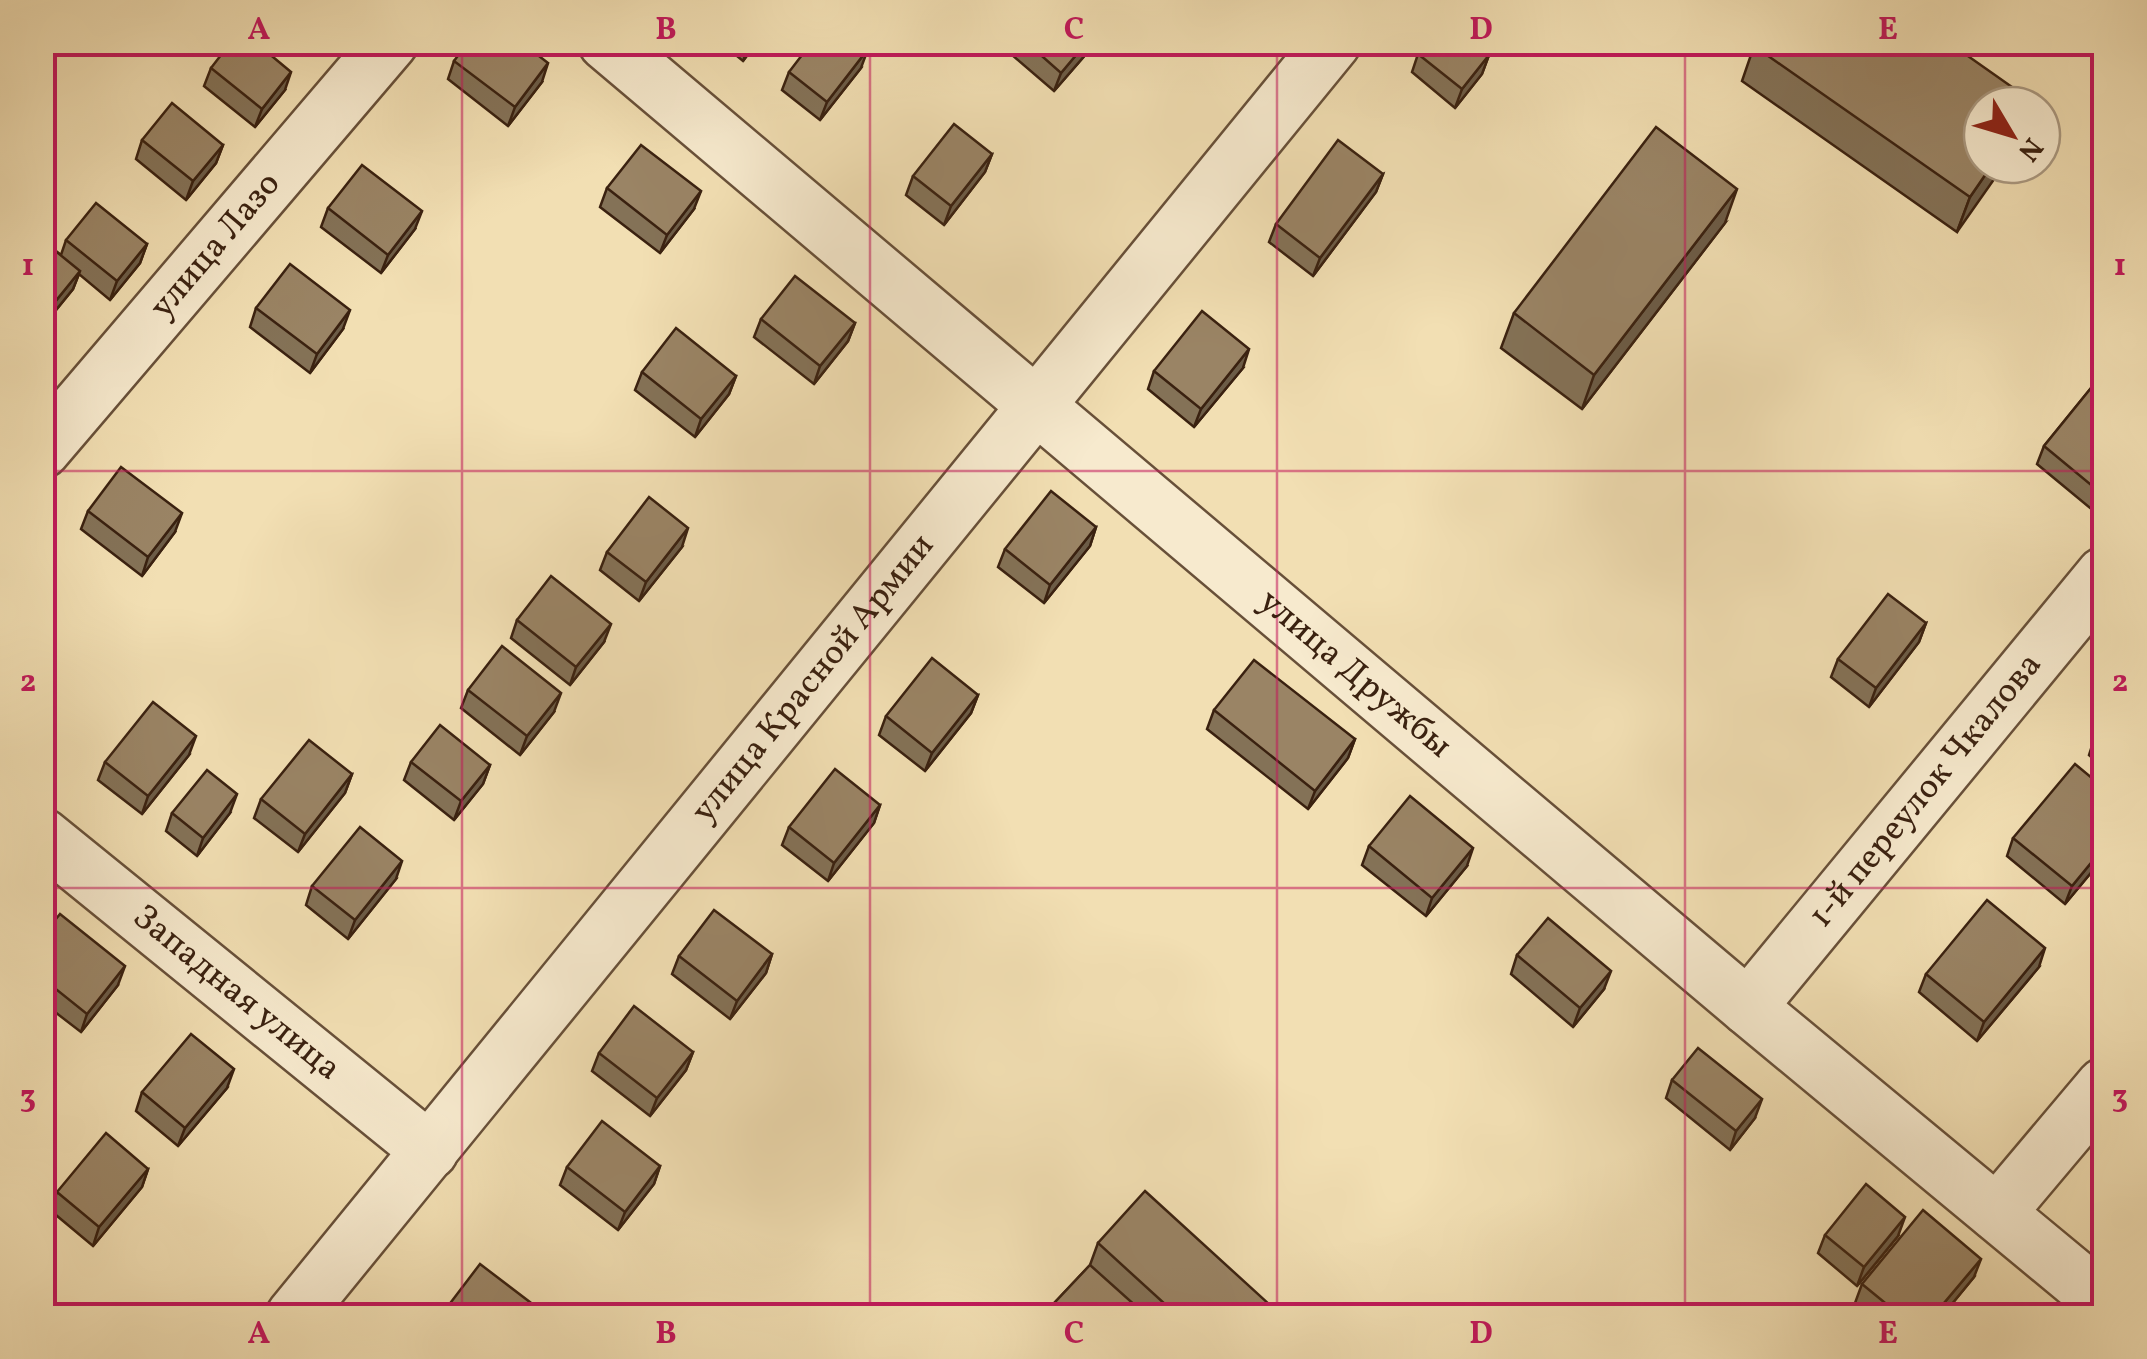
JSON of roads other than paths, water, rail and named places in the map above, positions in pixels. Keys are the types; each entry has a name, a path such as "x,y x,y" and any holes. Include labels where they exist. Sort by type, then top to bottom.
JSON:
{"street":[{"name":"улица Лазо","path":"42,450 390,42"},
{"name":"улица Дружбы","path":"606,42 1748,1007 2104,1302"},
{"name":"улица Красной Армии","path":"294,1316 1333,42"},
{"name":"1-й переулок Чкалова","path":"1748,1007 2104,575"},
{"name":"Западная улица","path":"42,836 430,1151"},
{"path":"1996,1212 2104,1086"}]}
